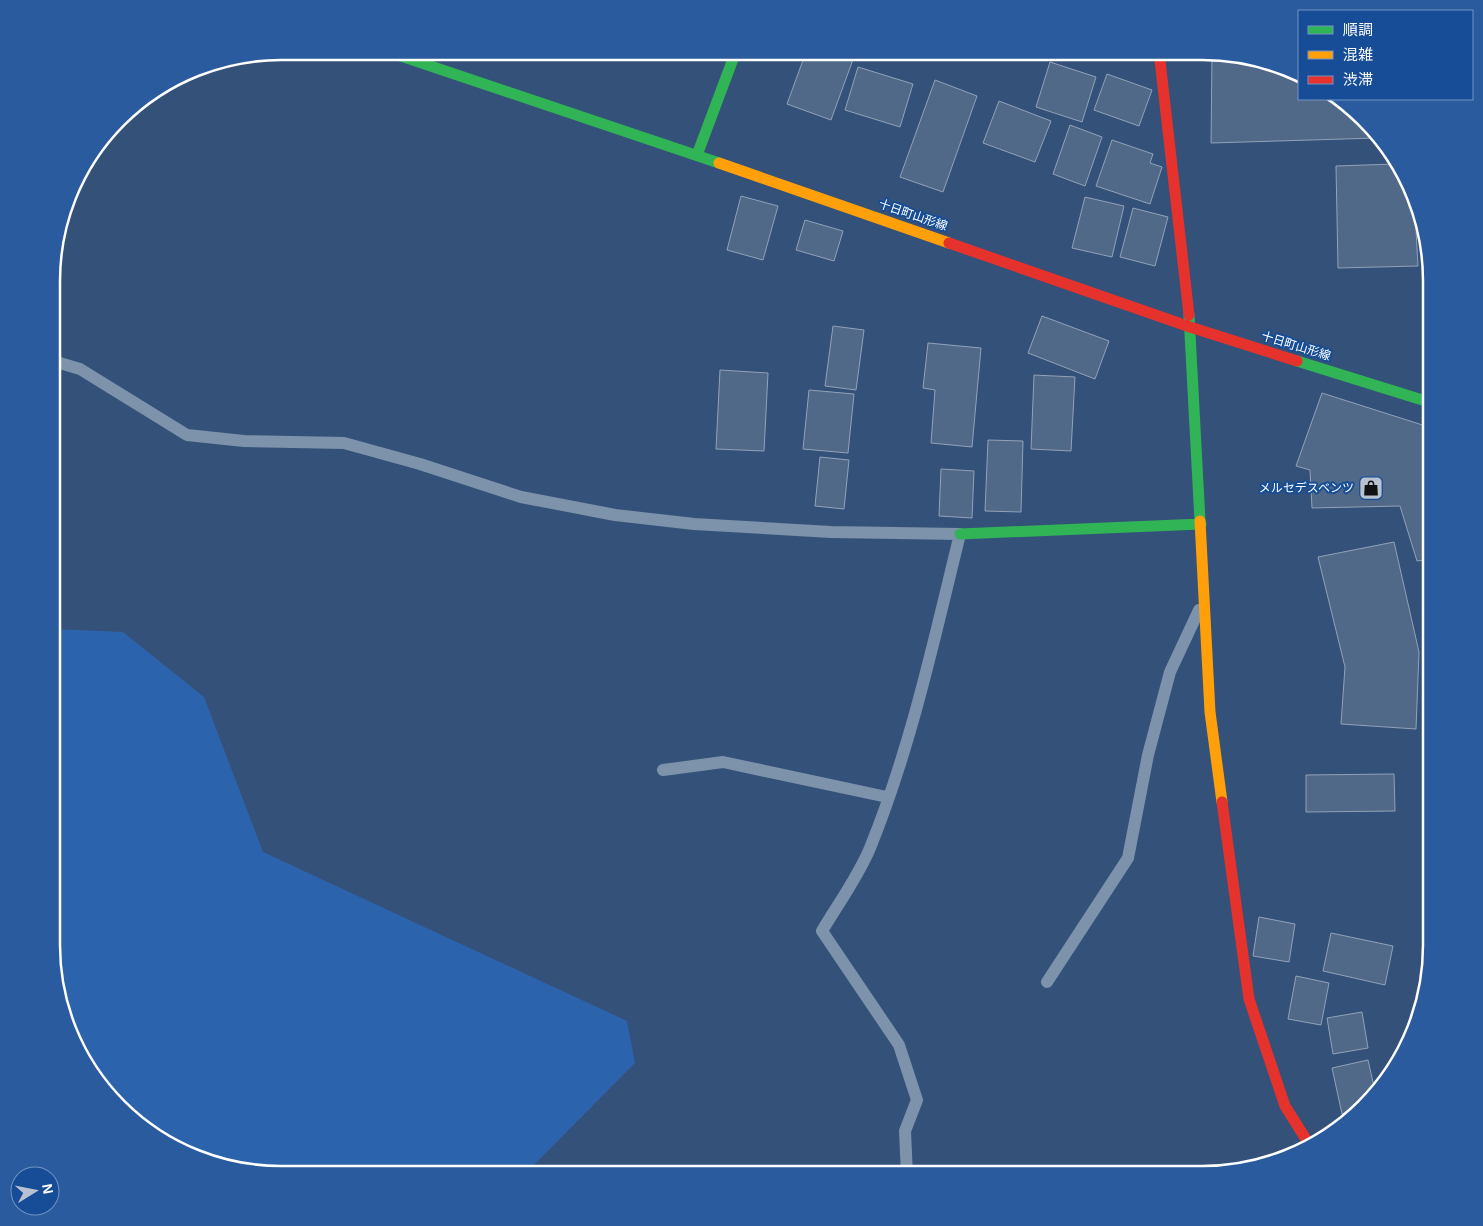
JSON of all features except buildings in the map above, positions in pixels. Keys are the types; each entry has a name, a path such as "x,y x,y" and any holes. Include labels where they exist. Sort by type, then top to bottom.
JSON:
{"street":[{"name":"十日町山形線","path":"413,60 697,154 1190,327 1423,400"},
{"path":"697,154 733,60"},
{"path":"1160,60 1190,327 1210,712 1249,999 1285,1106 1306,1139"},
{"path":"960,534 1201,524"}],"lane":[{"path":"60,363 80,369 188,436 244,441 344,443 420,464 521,497 615,515 694,524 811,531 960,534 917,710 869,850 822,931 900,1045 917,1100 905,1131 907,1166"},
{"path":"1047,982 1128,858 1148,755 1170,672 1205,599"},
{"path":"662,770 723,762 887,798"}],"shaded area":[{"path":"60,629 123,632 204,697 263,852 627,1021 635,1063 533,1166 267,1166 238,1162 210,1154 183,1143 158,1129 135,1111 115,1091 97,1068 77,1029 64,988 60,959"}],"traffic: fast":[{"path":"413,60 719,163"},
{"path":"697,155 733,60"},
{"path":"1189,315 1200,521"},
{"path":"1297,361 1423,400"},
{"path":"960,534 1201,524"}],"traffic: slow":[{"path":"719,163 949,243"},
{"path":"1200,521 1210,712 1222,802"}],"traffic: jam":[{"path":"1160,60 1189,315"},
{"path":"949,243 1190,327 1297,361"},
{"path":"1222,802 1249,999 1285,1106 1306,1139"}],"place":[{"name":"メルセデスベンツ","path":"1371,488"}]}
